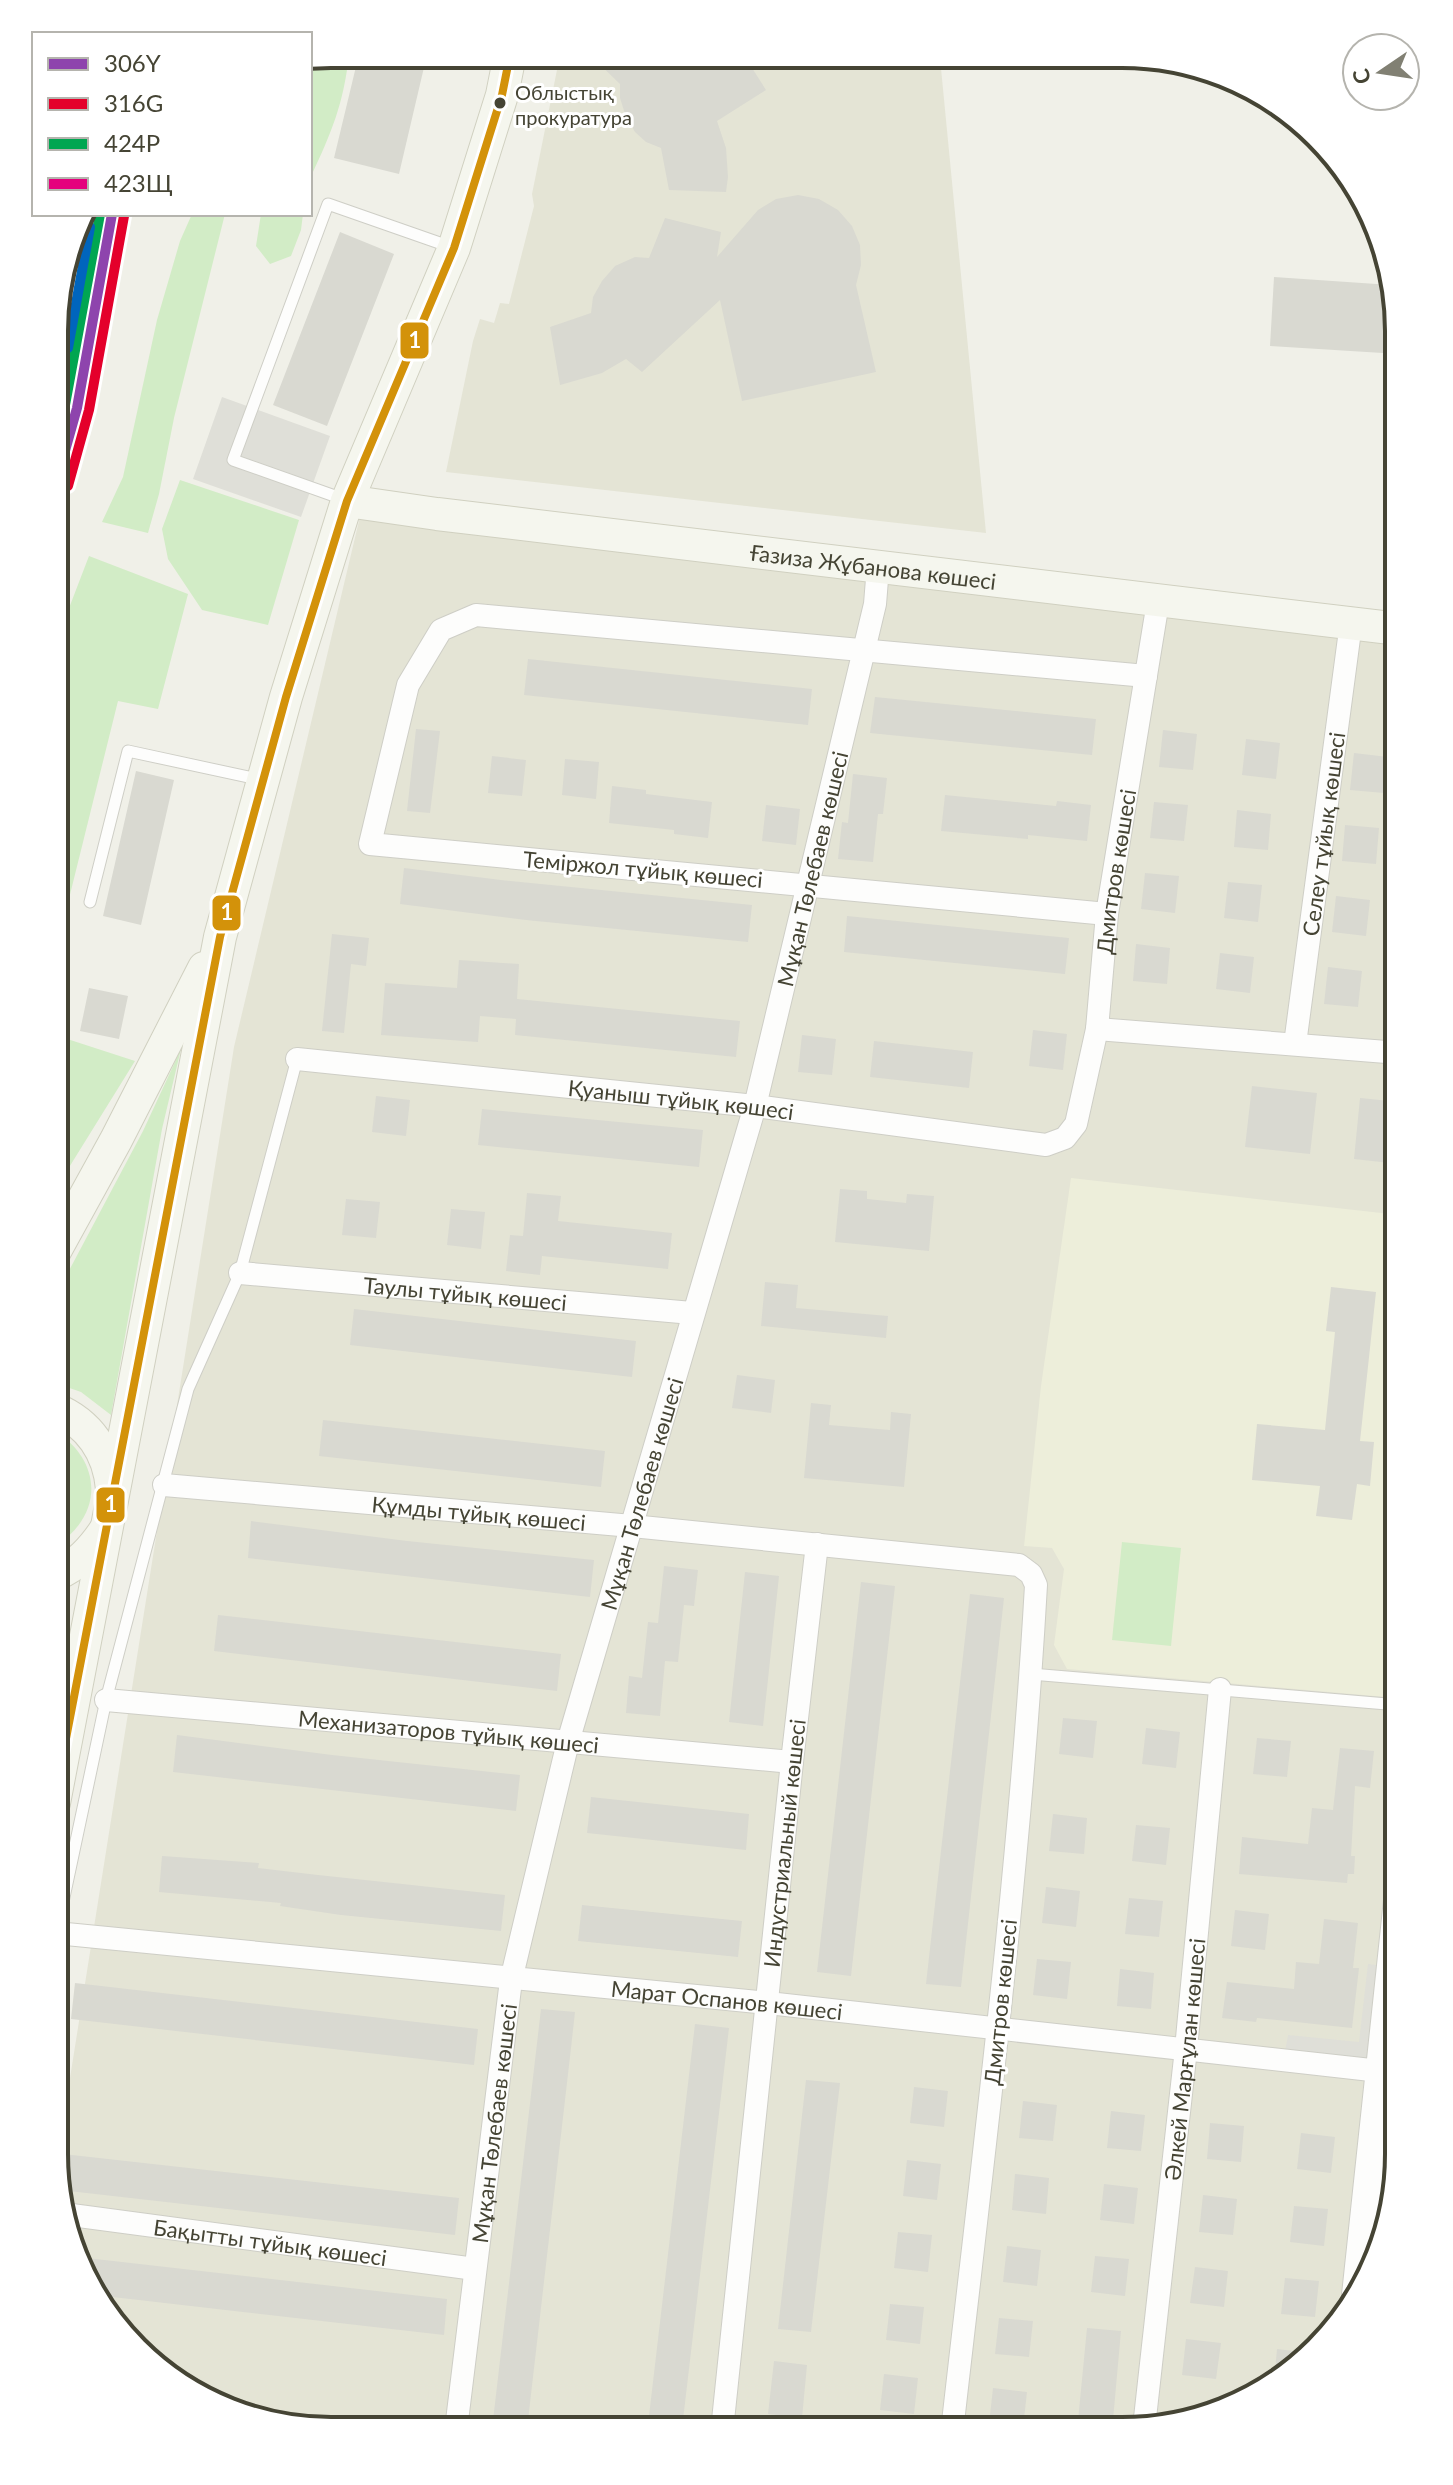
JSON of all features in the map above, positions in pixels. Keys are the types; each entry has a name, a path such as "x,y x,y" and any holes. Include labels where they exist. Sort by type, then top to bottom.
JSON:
{"main road":[{"path":"68,1730 220,937 263,780 347,501 454,248 502,95 507,68"},
{"name":"Ғазиза Жұбанова көшесі","path":"347,501 1385,627"},
{"path":"68,1227 220,937"},
{"path":"68,1416 82,1424 100,1446 111,1472 110,1513 92,1551 68,1570"}],"street":[{"name":"Мұқан Төлебаев көшесі","path":"457,2417 511,1980 568,1742 755,1106 875,604 878,567"},
{"name":"Дмитров көшесі","path":"1065,1138 1076,1124 1097,1029 1107,914 1158,602"},
{"name":"Теміржол тұйық көшесі","path":"864,650 476,615 454,622 441,630 408,685 370,844 1107,914"},
{"name":"Селеу тұйық көшесі","path":"1295,1044 1351,623"},
{"path":"864,650 1146,676"},
{"path":"1097,1029 1385,1052"},
{"name":"Қуаныш тұйық көшесі","path":"297,1059 755,1106 1046,1145 1065,1138"},
{"name":"Таулы тұйық көшесі","path":"240,1273 692,1313"},
{"name":"Құмды тұйық көшесі","path":"164,1485 817,1544 1019,1565 1031,1574"},
{"name":"Индустриальный көшесі","path":"723,2417 817,1544"},
{"name":"Дмитров көшесі","path":"954,2417 998,2028 1031,1674 1036,1585 1031,1574"},
{"name":"Әлкей Марғұлан көшесі","path":"1145,2416 1186,2049 1220,1689"},
{"name":"Механизаторов тұйық көшесі","path":"106,1700 792,1762"},
{"name":"Марат Оспанов көшесі","path":"68,1939 768,2003 1384,2071"},
{"path":"1361,2263 1384,2106"},
{"name":"Бақытты тұйық көшесі","path":"76,2216 475,2269"}],"lane":[{"path":"347,501 233,460 328,204 454,248"},
{"path":"90,902 128,751 263,780"},
{"path":"68,1877 106,1700 188,1389 240,1273 297,1059"},
{"path":"1031,1674 1384,1704"}],"shaded area":[{"path":"557,68 941,68 986,533 446,472 473,341 480,319 494,323 500,303 509,304 534,206 532,194"},
{"path":"222,397 330,436 301,517 193,479"},
{"path":"363,504 1385,627 1384,2171 1380,2205 1358,2270 1331,2314 1282,2363 1253,2382 1190,2408 1156,2415 1122,2417 331,2417 297,2415 263,2408 200,2382 171,2363 122,2314 88,2254 73,2205 68,2154 68,2091 234,1047"},
{"path":"1071,1178 1385,1213 1384,1697 1067,1669 1054,1645 1064,1569 1052,1548 1024,1546 1041,1386"},
{"path":"1368,1964 1382,1966 1372,2062 1285,2052 1288,2035 1359,2042"}],"green space":[{"path":"347,68 336,118 312,174 312,69"},
{"path":"191,216 224,216 148,533 102,522 123,477 157,320 180,241"},
{"path":"261,216 303,216 291,256 270,264 256,246"},
{"path":"180,480 299,520 268,625 202,610 168,559 162,529"},
{"path":"89,556 188,594 158,709 118,701 68,903 68,611"},
{"path":"68,1039 135,1061 68,1169"},
{"path":"181,1049 162,1129 111,1415 81,1392 68,1388 68,1272 143,1131"},
{"path":"68,1441 82,1457 91,1488 89,1504 68,1536"},
{"path":"1122,1542 1181,1548 1171,1646 1112,1640"}],"building":[{"path":"356,68 424,68 399,174 334,158"},
{"path":"603,68 752,68 766,90 717,121 726,148 726,192 669,190 661,148 646,142 635,132 620,98 620,84"},
{"path":"798,195 819,199 838,210 852,226 860,245 861,265 856,285 876,372 742,401 720,300 642,372 626,359 602,373 560,385 550,327 591,313 593,297 615,266 635,257 649,258 665,218 721,232 717,257 758,210 776,199"},
{"path":"340,232 394,254 327,426 273,405"},
{"path":"1274,277 1381,284 1385,353 1270,346"},
{"path":"528,659 812,689 808,725 524,695"},
{"path":"875,697 1096,719 1092,755 870,733"},
{"path":"416,729 440,731 430,813 407,811"},
{"path":"1163,730 1197,734 1193,770 1159,767"},
{"path":"1246,739 1280,743 1276,779 1242,775"},
{"path":"1354,753 1385,757 1384,793 1350,790"},
{"path":"492,756 526,760 522,796 488,793"},
{"path":"565,759 599,762 596,799 562,795"},
{"path":"136,771 174,780 141,925 103,916"},
{"path":"853,774 887,778 883,814 878,814 873,862 838,859 842,822 848,823"},
{"path":"612,786 646,790 646,794 712,802 708,838 674,834 674,830 609,823"},
{"path":"945,795 1056,806 1057,801 1091,805 1087,841 941,831"},
{"path":"1154,802 1188,805 1184,841 1150,838"},
{"path":"766,805 800,809 796,845 762,841"},
{"path":"1237,810 1271,814 1268,850 1234,847"},
{"path":"1345,825 1379,828 1376,864 1342,861"},
{"path":"404,868 752,905 748,942 400,904"},
{"path":"1145,873 1179,876 1175,913 1141,909"},
{"path":"1228,882 1262,885 1258,922 1224,918"},
{"path":"1336,896 1370,900 1366,936 1332,932"},
{"path":"847,916 1069,938 1065,974 844,952"},
{"path":"332,934 369,938 366,966 351,964 344,1033 322,1031"},
{"path":"1136,944 1170,948 1167,984 1133,981"},
{"path":"1220,953 1254,957 1250,993 1216,989"},
{"path":"459,960 519,964 517,999 740,1021 736,1057 515,1035 516,1019 480,1016 478,1042 381,1035 385,983 457,988"},
{"path":"1328,967 1362,971 1358,1007 1324,1004"},
{"path":"89,988 128,996 119,1039 80,1031"},
{"path":"1033,1030 1067,1034 1063,1070 1029,1066"},
{"path":"802,1035 836,1039 832,1075 798,1072"},
{"path":"874,1041 973,1052 969,1088 870,1077"},
{"path":"1252,1086 1317,1093 1310,1154 1245,1147"},
{"path":"376,1096 410,1100 406,1136 372,1132"},
{"path":"1360,1098 1385,1101 1385,1162 1354,1159"},
{"path":"482,1109 703,1130 699,1167 478,1145"},
{"path":"840,1189 867,1191 867,1199 906,1203 907,1194 934,1196 929,1251 835,1242"},
{"path":"527,1193 561,1196 558,1221 672,1233 668,1269 542,1256 540,1275 506,1271 510,1235 523,1236"},
{"path":"346,1199 380,1202 376,1238 342,1235"},
{"path":"451,1209 485,1212 481,1249 447,1245"},
{"path":"765,1282 798,1285 796,1308 888,1316 886,1338 761,1326"},
{"path":"1331,1287 1376,1292 1360,1441 1374,1442 1370,1486 1357,1484 1352,1520 1316,1516 1320,1486 1252,1480 1257,1424 1325,1430 1335,1332 1326,1331"},
{"path":"354,1309 636,1341 632,1377 350,1345"},
{"path":"737,1375 775,1380 771,1413 732,1408"},
{"path":"811,1403 831,1405 829,1425 890,1430 891,1412 911,1414 904,1487 804,1478"},
{"path":"323,1420 605,1451 601,1487 319,1456"},
{"path":"251,1521 594,1560 590,1597 248,1558"},
{"path":"664,1566 698,1570 694,1606 684,1605 678,1662 665,1661 660,1716 626,1713 629,1676 642,1678 648,1622 658,1623"},
{"path":"745,1572 779,1576 763,1726 729,1722"},
{"path":"861,1582 895,1586 851,1976 817,1972"},
{"path":"970,1594 1004,1598 961,1987 926,1984"},
{"path":"218,1615 561,1654 557,1691 214,1651"},
{"path":"1063,1718 1097,1721 1093,1758 1059,1754"},
{"path":"1146,1728 1180,1732 1176,1768 1142,1764"},
{"path":"177,1735 520,1775 516,1811 173,1772"},
{"path":"1257,1738 1291,1741 1287,1777 1253,1774"},
{"path":"1340,1748 1374,1751 1370,1788 1355,1786 1351,1856 1355,1856 1354,1874 1348,1874 1347,1883 1239,1874 1242,1837 1308,1844 1312,1808 1333,1810"},
{"path":"591,1797 749,1814 746,1850 587,1833"},
{"path":"1053,1814 1087,1818 1084,1854 1049,1851"},
{"path":"1136,1825 1170,1828 1166,1865 1132,1861"},
{"path":"162,1856 259,1863 258,1868 505,1895 501,1931 341,1915 280,1906 281,1903 159,1892"},
{"path":"1046,1887 1080,1891 1076,1927 1042,1923"},
{"path":"1129,1898 1163,1901 1159,1937 1125,1934"},
{"path":"582,1905 742,1921 738,1957 578,1941"},
{"path":"1235,1910 1269,1914 1265,1950 1231,1946"},
{"path":"1324,1919 1358,1923 1353,1968 1359,1968 1352,2028 1257,2018 1256,2022 1222,2018 1227,1982 1294,1989 1296,1962 1319,1964"},
{"path":"1037,1959 1071,1962 1067,1999 1033,1995"},
{"path":"1120,1969 1154,1973 1151,2009 1117,2006"},
{"path":"75,1983 478,2029 474,2065 71,2019"},
{"path":"541,2009 575,2012 528,2417 493,2417"},
{"path":"695,2024 729,2028 683,2417 649,2416"},
{"path":"806,2080 840,2083 811,2332 778,2329"},
{"path":"914,2087 948,2091 944,2127 910,2123"},
{"path":"1023,2101 1057,2105 1053,2141 1019,2138"},
{"path":"1111,2111 1145,2115 1141,2151 1107,2148"},
{"path":"1210,2123 1244,2126 1241,2162 1207,2159"},
{"path":"1301,2133 1335,2137 1331,2173 1297,2169"},
{"path":"68,2155 459,2198 455,2235 71,2191"},
{"path":"907,2160 941,2164 937,2200 903,2196"},
{"path":"1015,2174 1049,2178 1046,2214 1012,2210"},
{"path":"1104,2184 1138,2188 1134,2224 1100,2220"},
{"path":"1203,2195 1237,2199 1233,2235 1199,2232"},
{"path":"1294,2206 1328,2209 1324,2246 1290,2242"},
{"path":"898,2232 932,2235 928,2272 894,2268"},
{"path":"1007,2246 1041,2250 1037,2286 1003,2282"},
{"path":"1095,2256 1129,2259 1125,2296 1091,2292"},
{"path":"90,2258 447,2299 444,2335 111,2297"},
{"path":"1195,2267 1228,2271 1224,2307 1190,2303"},
{"path":"1285,2278 1319,2281 1315,2317 1281,2314"},
{"path":"890,2304 924,2307 920,2344 886,2340"},
{"path":"999,2318 1033,2321 1029,2357 995,2354"},
{"path":"1087,2328 1121,2331 1113,2417 1078,2417"},
{"path":"1186,2339 1221,2343 1216,2379 1182,2375"},
{"path":"1277,2349 1295,2351 1282,2363 1275,2367"},
{"path":"774,2361 807,2365 802,2417 768,2414"},
{"path":"884,2374 918,2378 914,2414 880,2410"},
{"path":"993,2388 1027,2392 1024,2417 990,2417"}],"transit line":[{"name":"1","path":"68,1728 220,937 286,697 347,501 454,248 502,95 507,68"},
{"name":"424Р","path":"68,389 100,216"},
{"name":"306Y","path":"68,440 77,408 112,216"},
{"name":"316G","path":"68,486 89,410 124,216"},
{"path":"68,348 90,227"}],"place":[{"name":"Облыстық прокуратура","path":"500,103"}]}
